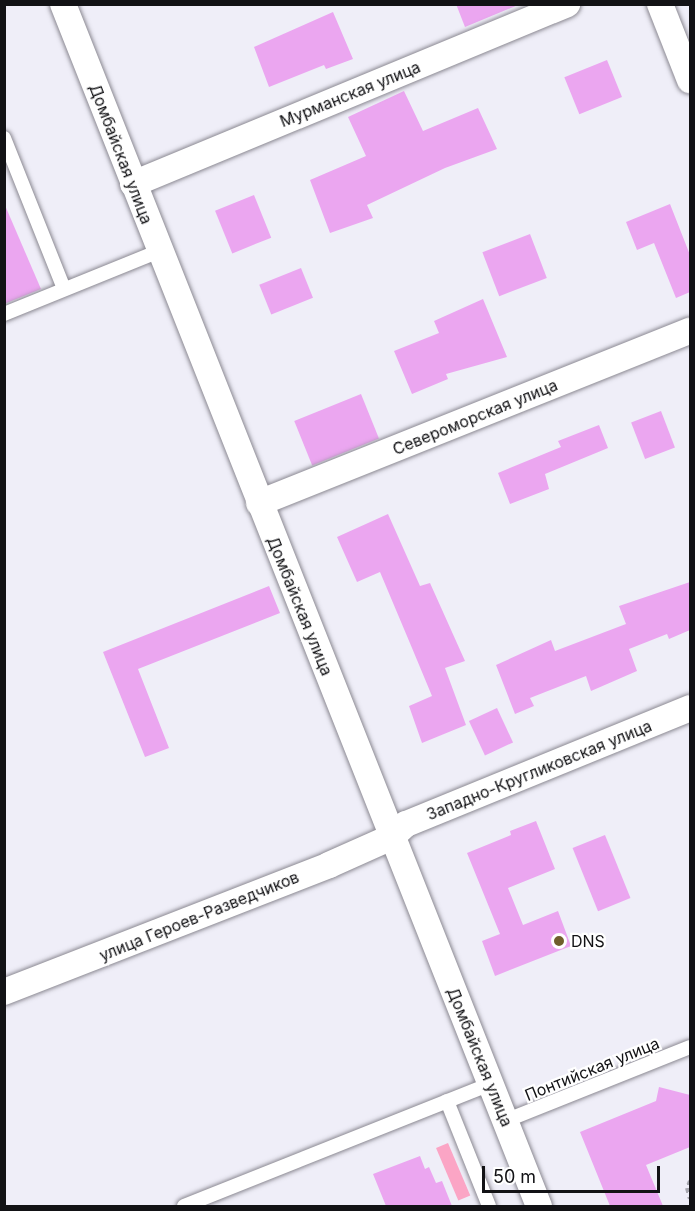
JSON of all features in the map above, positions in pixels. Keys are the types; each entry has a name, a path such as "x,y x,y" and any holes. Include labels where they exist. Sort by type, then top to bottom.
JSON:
{"street":[{"name":"Домбайская улица","path":"63,4 539,1206"},
{"name":"Мурманская улица","path":"133,184 567,4"},
{"path":"660,4 690,80"},
{"name":"Североморская улица","path":"259,503 690,331"},
{"name":"Западно-Кругликовская улица","path":"392,837 406,824 690,708"},
{"name":"улица Героев-Разведчиков","path":"4,992 329,865 392,837"}],"lane":[{"path":"4,138 64,289"},
{"path":"4,314 159,251"},
{"name":"Понтийская улица","path":"505,1121 690,1047"},
{"path":"184,1206 490,1084"},
{"path":"447,1101 489,1206"}],"path":[{"path":"690,1181 687,1188 690,1199"}],"shaded area":[{"path":"448,1143 470,1195 458,1201 436,1148"}],"building":[{"path":"456,4 518,4 518,5 465,27"},
{"path":"333,12 353,59 326,69 324,65 269,87 254,47"},
{"path":"607,60 622,97 579,114 564,77"},
{"path":"404,91 423,131 478,108 497,149 445,168 367,205 373,218 330,233 310,180 366,156 348,117"},
{"path":"254,195 271,238 232,253 215,211"},
{"path":"4,203 41,289 4,304"},
{"path":"670,204 690,255 690,292 676,298 654,243 637,250 626,222"},
{"path":"530,234 547,278 499,296 482,252"},
{"path":"301,268 313,298 271,315 259,285"},
{"path":"483,299 507,357 446,374 448,379 412,394 394,351 439,333 434,321"},
{"path":"361,394 379,439 312,465 294,421"},
{"path":"661,411 675,447 645,459 631,422"},
{"path":"599,425 608,448 545,474 549,489 510,504 498,473 561,447 558,441"},
{"path":"388,514 420,586 430,583 465,661 445,668 466,725 422,743 409,706 432,696 380,572 357,582 337,537"},
{"path":"690,582 690,630 669,639 667,634 629,649 637,671 591,691 586,676 530,698 534,706 515,714 496,665 551,640 555,651 626,624 619,606"},
{"path":"269,586 280,613 138,669 169,748 145,757 103,652"},
{"path":"497,708 513,742 485,756 469,721"},
{"path":"536,821 555,869 508,888 523,925 558,911 571,946 495,976 482,941 500,934 467,853 511,835 510,831"},
{"path":"605,835 630,898 598,911 573,848"},
{"path":"659,1087 690,1095 690,1147 646,1165 663,1206 610,1206 580,1132 656,1101"},
{"path":"420,1156 425,1169 429,1167 436,1183 442,1181 452,1206 386,1206 373,1174"}],"place":[{"name":"DNS","path":"559,941"}]}
